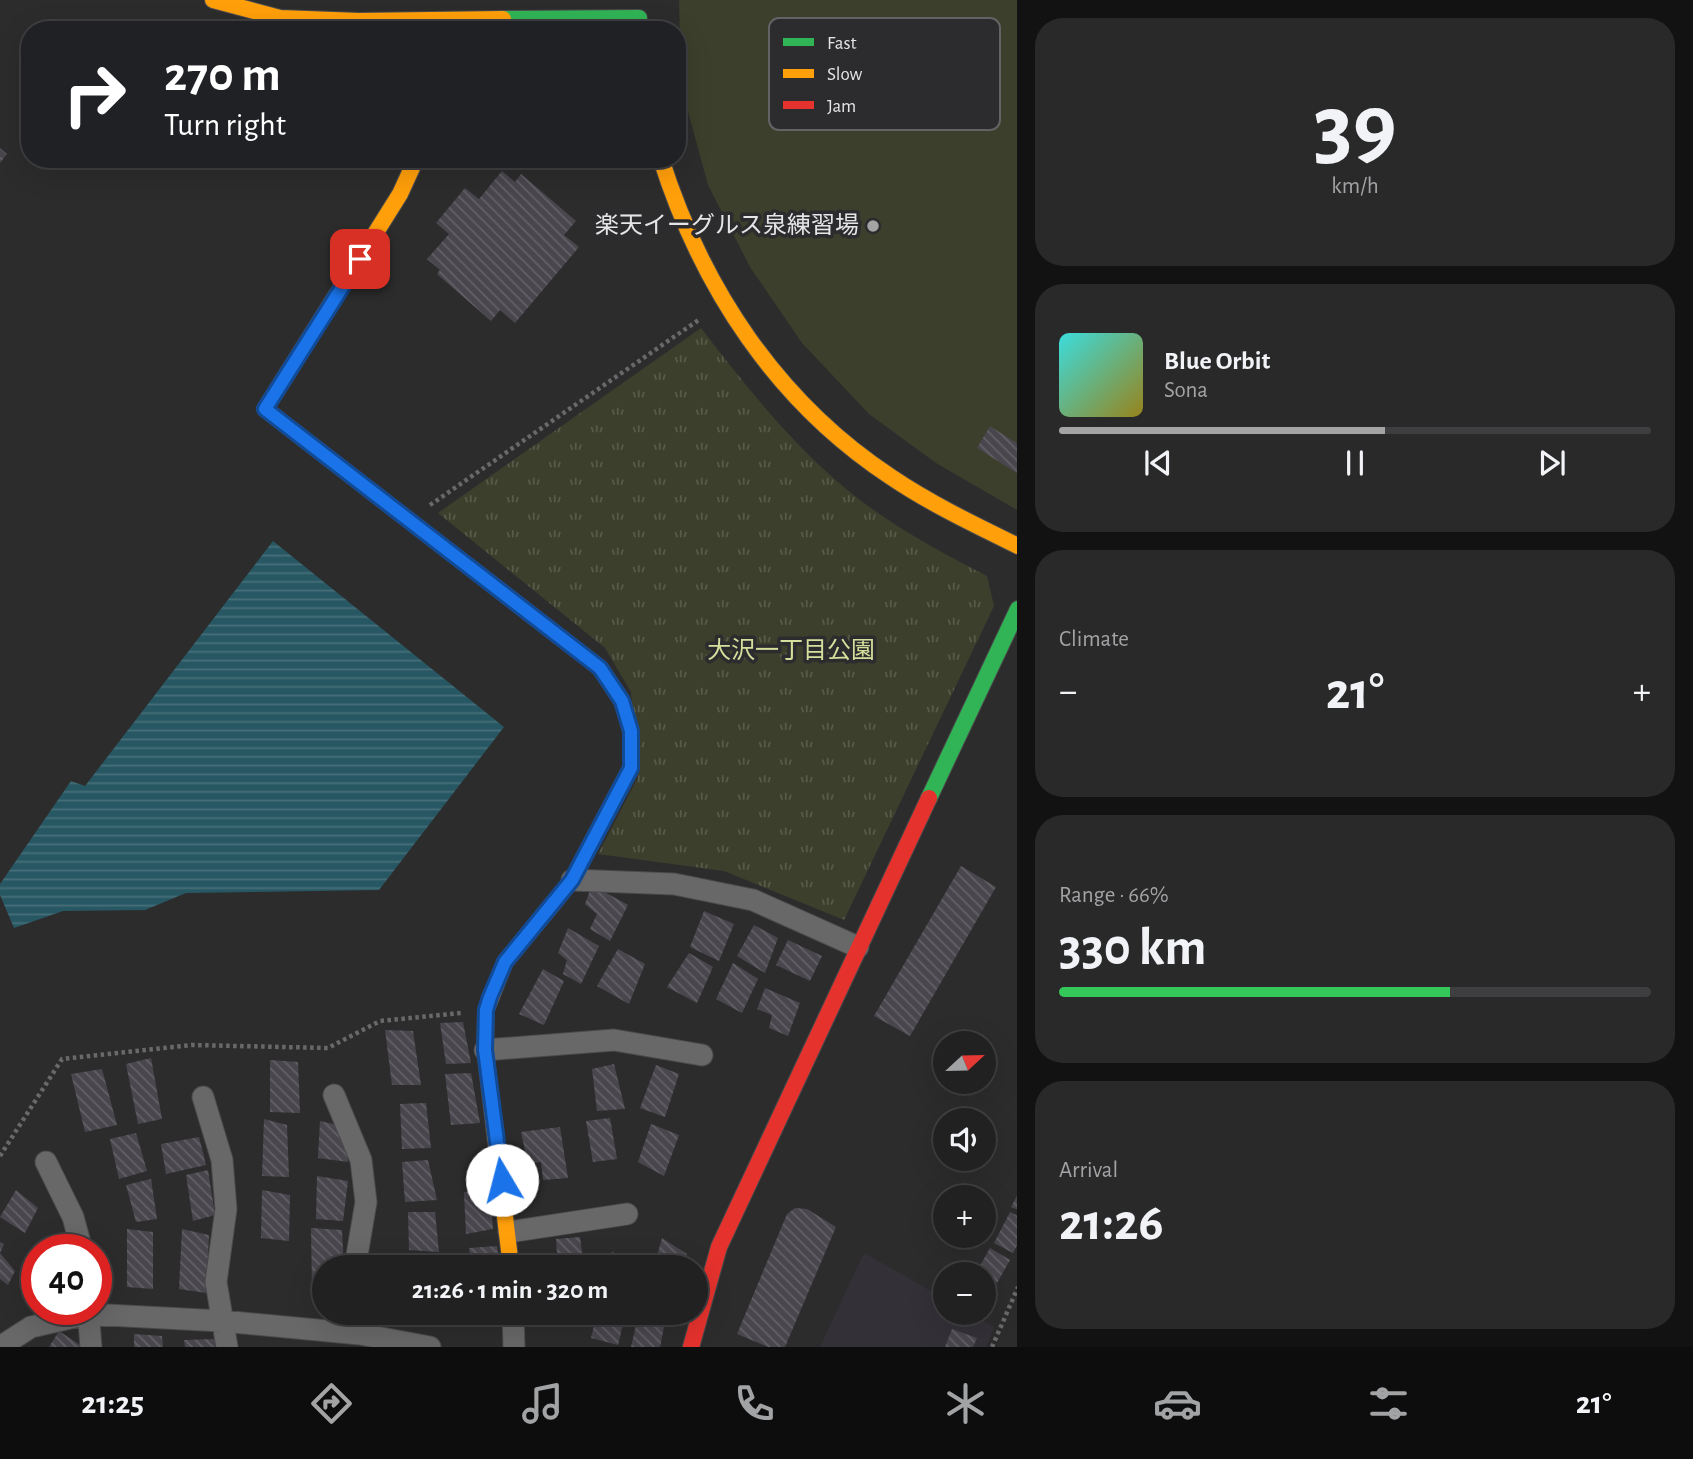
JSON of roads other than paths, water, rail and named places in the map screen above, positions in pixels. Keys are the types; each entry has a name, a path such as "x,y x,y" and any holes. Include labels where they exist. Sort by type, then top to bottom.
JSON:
{"street":[{"path":"214,0 280,18 347,21"},
{"path":"639,0 639,21"},
{"path":"412,168 400,194 265,409 600,668 622,701 631,731 631,768 572,880 505,962 486,1010 485,1050 510,1255"},
{"path":"664,168 688,238 715,289 747,339 783,385 821,424 874,466 937,506 1017,546"},
{"path":"691,1347 719,1247 1017,610"},
{"path":"572,880 674,884 753,900 858,947"},
{"path":"485,1050 614,1040 702,1055"},
{"path":"334,1095 361,1160 366,1202 357,1255"},
{"path":"203,1097 222,1160 226,1209 216,1282 227,1347"},
{"path":"46,1162 73,1217 78,1234"},
{"path":"509,1232 627,1214"},
{"path":"112,1314 360,1331 430,1347"},
{"path":"0,1347 39,1325"},
{"path":"89,1325 91,1347"},
{"path":"513,1325 514,1347"}],"water":[{"path":"273,541 504,727 379,890 186,893 145,910 63,911 14,928 0,895 0,884 71,781 85,786"}],"place":[{"name":"楽天イーグルス泉練習場","path":"873,226"}],"park label":[{"name":"大沢一丁目公園","path":"791,651"}]}
